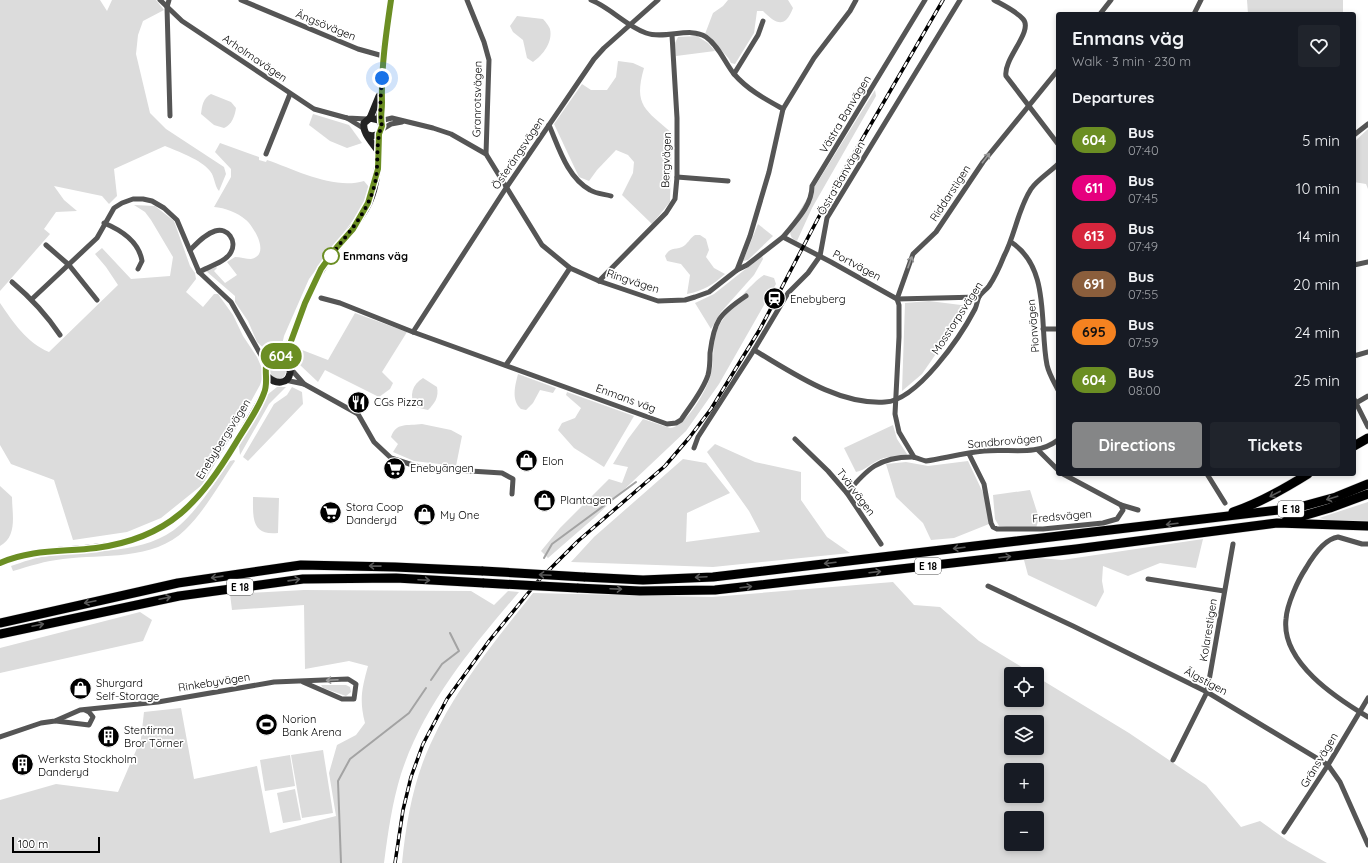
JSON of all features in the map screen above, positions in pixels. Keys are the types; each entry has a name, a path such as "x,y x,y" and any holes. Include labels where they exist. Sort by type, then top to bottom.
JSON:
{"highway":[{"path":"1356,445 1368,438"},
{"name":"E 18","path":"1211,519 1252,506 1305,476"},
{"name":"E 18","path":"0,623 178,583 301,565 395,567 643,580 713,577 1296,508 1336,497 1368,484"},
{"name":"E 18","path":"0,634 179,596 303,579 396,578 578,588 715,590 1076,549 1277,524 1330,508 1368,494"},
{"path":"1277,524 1368,526"}],"main road":[{"path":"285,380 290,374 290,344 305,303 321,269 337,247 353,229 368,203 378,169 383,56 391,0"},
{"path":"378,151 363,128 364,123 377,104 381,90"},
{"path":"368,118 380,120"},
{"path":"368,135 372,136 380,132"},
{"path":"266,366 276,359 290,344"},
{"path":"276,359 289,367"},
{"name":"Enebybergsvägen","path":"0,563 26,554 95,548 129,541 153,532 171,522 188,508 206,489 227,458 264,393 268,377 266,366"},
{"path":"268,377 276,383"},
{"name":"Enebybergsvägen","path":"264,393 276,383 285,380"}],"street":[{"name":"Arholmavägen","path":"160,0 182,21 290,94 314,109 346,118 363,128"},
{"path":"169,0 167,7 170,116"},
{"name":"Ängsövägen","path":"241,0 358,49 383,56"},
{"name":"Granrotsvägen","path":"467,0 484,42 488,60 489,81 486,154"},
{"path":"591,0 647,34 672,35 697,33 706,37 714,45 734,74 750,91 783,109"},
{"name":"Österängsvägen","path":"414,332 506,188 594,59 630,24 658,0"},
{"path":"737,270 750,236 767,178 783,109 814,58 850,11 856,0"},
{"name":"Västra Banvägen","path":"783,237 806,207 812,196 812,186 926,0"},
{"name":"Östra Banvägen","path":"694,448 698,437 754,350 788,293 808,274 820,256 827,218 960,0"},
{"path":"994,0 1023,18 1025,22 1025,33 1009,58 1005,72 1009,80 1056,142"},
{"path":"1102,12 1111,0"},
{"path":"1195,12 1201,0"},
{"path":"734,74 758,35 763,21"},
{"name":"Bergvägen","path":"599,281 666,213 674,199 677,177 677,118 672,35"},
{"name":"Riddarstigen","path":"914,457 896,425 895,414 899,320 899,305 897,299 913,254 936,232 983,162 1056,73"},
{"path":"266,154 290,94"},
{"name":"Arholmavägen","path":"346,118 368,118"},
{"name":"Ringvägen","path":"380,120 392,118 402,122 434,128 451,134 486,154 542,245 570,268 599,281 658,301 685,300 709,292 737,270"},
{"path":"380,132 391,124 402,122"},
{"path":"1356,133 1368,124"},
{"path":"549,125 570,170 579,183 592,191 611,196"},
{"name":"Mosstorpsvägen","path":"896,400 922,381 941,360 976,308 979,297 989,287 1011,242 1024,205 1032,188 1056,166"},
{"path":"677,177 728,181"},
{"path":"32,299 96,238 114,208 122,203 143,199 152,201 164,208 177,220 198,272 231,302 266,366"},
{"path":"104,223 121,231 139,249 142,261 138,269"},
{"path":"190,250 207,235 216,230 230,235 234,243 231,253 222,260 198,272"},
{"path":"737,270 783,237"},
{"name":"Portvägen","path":"783,237 897,299"},
{"name":"Pionvägen","path":"1011,242 1021,248 1030,260 1040,293 1047,366 1056,386"},
{"path":"46,245 69,265 97,300"},
{"path":"1356,265 1368,262"},
{"path":"506,365 570,268"},
{"path":"12,282 32,299 48,316 60,335"},
{"name":"Enmans väg","path":"321,298 340,303 414,332 667,424 676,423 681,420 702,387 708,374 712,331 716,323 729,307 746,296"},
{"path":"897,299 979,297"},
{"path":"1043,329 1056,329"},
{"path":"754,350 812,383 832,392 868,401 886,402 896,400"},
{"path":"258,351 276,359"},
{"path":"1356,355 1368,352"},
{"path":"289,367 304,384"},
{"path":"285,380 304,384 358,414 374,442 391,458 422,468 502,473 513,479 512,494"},
{"path":"1356,401 1368,396"},
{"path":"1356,403 1368,427"},
{"name":"Tvärvägen","path":"795,439 828,471 847,493 881,544"},
{"name":"Sandbrovägen","path":"847,493 869,468 880,461 892,458 914,457 918,460 926,461 985,451 1038,450 1049,447 1056,442"},
{"path":"1038,450 1056,468"},
{"name":"Fredsvägen","path":"969,454 984,484 993,527 1010,530 1043,529 1103,523 1117,520 1123,510 1121,505"},
{"name":"Fredsvägen","path":"1067,476 1121,505 1138,510"},
{"path":"1208,476 1225,503"},
{"path":"1368,544 1356,543 1340,537 1334,538 1315,554 1303,572 1288,608 1286,619 1286,631 1291,648 1311,675 1337,698 1368,717"},
{"name":"Kolarestigen","path":"1173,760 1207,692 1232,544"},
{"path":"1148,579 1224,591"},
{"name":"Älgstigen","path":"988,586 1207,692 1328,765 1340,782 1368,845"},
{"name":"Rinkebyvägen","path":"55,721 80,710 158,702 274,682 348,679 356,684 356,692 354,699 349,701 302,682"},
{"name":"Gränsvägen","path":"1284,832 1328,765 1368,698"},
{"name":"Rinkebyvägen","path":"0,737 41,723 55,721 89,725 93,719 92,714 80,710"}],"shaded area":[{"path":"0,0 100,0 107,11 112,0 156,0 164,10 143,21 138,35 136,54 150,113 166,129 224,167 226,174 219,191 212,173 206,167 189,156 165,146 114,169 117,196 109,204 102,196 54,186 64,200 77,211 56,212 44,229 50,234 0,291"},
{"path":"728,0 788,0 793,8 790,15 783,22 772,19 763,11 757,11 754,33 735,64 731,63 711,38 705,34 713,13 723,6"},
{"path":"1247,0 1343,0 1343,12 1248,12"},
{"path":"517,16 543,19 550,29 551,34 549,43 540,56 533,62 527,58 523,40 513,32 510,26"},
{"path":"697,36 708,43 715,51 676,56 674,45 678,37"},
{"path":"618,61 633,63 644,68 640,91 644,106 672,133 670,202 652,224 622,195 633,173 634,162 628,155 616,150 589,181 579,177 554,124 582,84 591,90 607,90 616,77"},
{"path":"875,90 876,96 812,208 797,241 794,240 790,234 792,223"},
{"path":"211,94 231,102 236,108 234,117 227,127 224,128 214,125 201,114 202,105"},
{"path":"313,114 349,125 362,143 347,148 330,141 309,125"},
{"path":"1368,129 1368,189 1366,184 1356,182 1356,140"},
{"path":"220,143 259,157 259,160 266,162 267,160 315,178 340,183 364,181 369,187 363,205 354,219 309,279 284,336 280,354 271,355 257,342 248,321 235,302 235,296 206,271 216,267 217,268 214,271 225,283 237,275 227,262 235,257 251,259 257,256 260,252 259,241 256,234 246,220 231,211 214,207 231,177 231,169 215,152"},
{"path":"134,205 155,206 174,221 190,266 195,273 196,279 186,292 203,307 214,294 218,294 233,315 243,336 257,357 264,373 260,385 234,432 202,485 161,518 127,532 73,540 54,480 11,464 0,445 0,303 27,338 49,352 118,285 95,254 102,248 131,279 170,276 173,257 145,212"},
{"path":"758,224 773,236 748,260 743,261"},
{"path":"695,235 700,235 706,239 709,250 706,257 714,268 725,274 708,287 687,294 690,275 681,264 667,261 665,256 670,250 684,246"},
{"path":"762,256 763,259 754,275 721,312 711,329 695,303 714,294"},
{"path":"764,275 774,278 776,284 719,384 686,431 594,518 548,558 541,551 560,528 609,479 622,483 628,467 613,464 628,439 643,419 670,428 683,421 689,414 701,397 709,380 718,328 739,299"},
{"path":"929,301 969,306 922,374 902,391 905,303"},
{"path":"355,313 407,332 382,372 393,383 390,389 379,397 325,370 318,382 300,365 299,352 297,348 328,360"},
{"path":"278,363 284,365 286,371 284,377 278,379 272,377 270,371 272,365"},
{"path":"518,374 556,388 553,393 540,390 533,403 526,410 521,409 515,397"},
{"path":"423,378 437,387 436,400 428,410 415,407 412,398 414,387"},
{"path":"277,387 286,387 269,404 240,455 239,446 267,395"},
{"path":"292,387 302,392 303,404 248,461 243,457 274,404 287,395"},
{"path":"567,392 634,416 604,467 574,448 558,430 562,423 575,418 581,408 566,395"},
{"path":"422,424 451,430 462,436 456,466 414,461 393,452 398,444 391,437 396,429 403,426"},
{"path":"893,425 897,439 907,454 906,456 884,458 863,470 856,472 844,448"},
{"path":"715,444 755,462 801,472 801,500 827,537 850,553 713,567 571,562 594,537 683,459 706,463 730,493 687,513 686,542 760,532 749,511 707,452"},
{"path":"230,461 235,461 199,515 185,530 172,540 158,547 143,551 111,556 56,560 13,571 11,566 34,559 135,547 166,535 187,518"},
{"path":"968,461 985,497 989,524 954,538 931,540 923,523 896,497 886,464 906,462 928,466"},
{"path":"0,486 12,497 13,524 9,537 6,542 0,546"},
{"path":"1030,490 1039,518 1036,528 1023,529 999,526 995,519 993,495"},
{"path":"253,497 279,498 278,533 263,531 255,524"},
{"path":"1368,502 1368,521 1327,520 1319,518"},
{"path":"1203,539 1196,568 1160,563 1128,576 1103,566 1102,581 1104,592 1096,607 1028,575 1024,560 1040,558 1062,560"},
{"path":"893,582 914,605 940,607 979,641 1022,667 1004,667 1004,707 1044,707 1044,681 1129,733 1206,785 1241,827 1260,821 1288,841 1327,863 402,863 411,803 419,773 440,724 451,704 490,647 533,593 712,597"},
{"path":"304,590 471,591 494,605 508,591 519,592 467,655 451,677 436,700 411,748 401,774 395,796 384,863 0,863 0,800 56,784 118,792 141,739 144,712 181,708 194,779 257,766 270,833 336,816 329,773 337,745 356,735 365,723 362,707 362,694 368,666 349,661 305,669 304,605 232,610 230,594"},
{"path":"140,612 152,620 143,641 0,673 0,648"},
{"path":"321,685 346,685 350,687 351,692 346,696 323,688"},
{"path":"323,750 333,813 302,818 291,755"},
{"path":"290,755 295,786 265,791 260,760"},
{"path":"295,789 301,820 283,823 277,793"}],"waterway":[{"path":"544,558 552,544 636,482"},
{"path":"431,680 442,664 459,651 450,633"},
{"path":"341,863 338,781 350,759 409,713 426,688"}],"railway":[{"path":"395,863 403,810 411,777 423,744 447,699 489,641 538,581 578,541 665,466 711,409 760,329 835,186 943,0"}],"bus line":[{"name":"604","path":"0,563 26,554 95,548 129,541 153,532 171,522 188,508 206,489 227,458 264,393 268,377 266,375 266,366 272,360 279,358 290,344 310,290 321,269 337,247 353,229 368,203 378,169 379,134 382,126 379,120 382,104 382,65 391,0"}],"place":[{"name":"Enmans väg","path":"331,256"},
{"name":"Enebyberg","path":"774,299"},
{"name":"CGs Pizza","path":"359,402"},
{"name":"Elon","path":"526,461"},
{"name":"Enebyängen","path":"395,468"},
{"name":"Plantagen","path":"545,500"},
{"name":"Stora Coop Danderyd","path":"330,513"},
{"name":"My One","path":"424,515"},
{"name":"Shurgard Self-Storage","path":"80,689"},
{"name":"Norion Bank Arena","path":"266,725"},
{"name":"Stenfirma Bror Törner","path":"109,736"},
{"name":"Werksta Stockholm Danderyd","path":"22,765"}],"route":[{"path":"331,256 329,258 353,229 368,203 374,186 378,169 379,134 382,126 379,120 382,104 382,78"}]}
